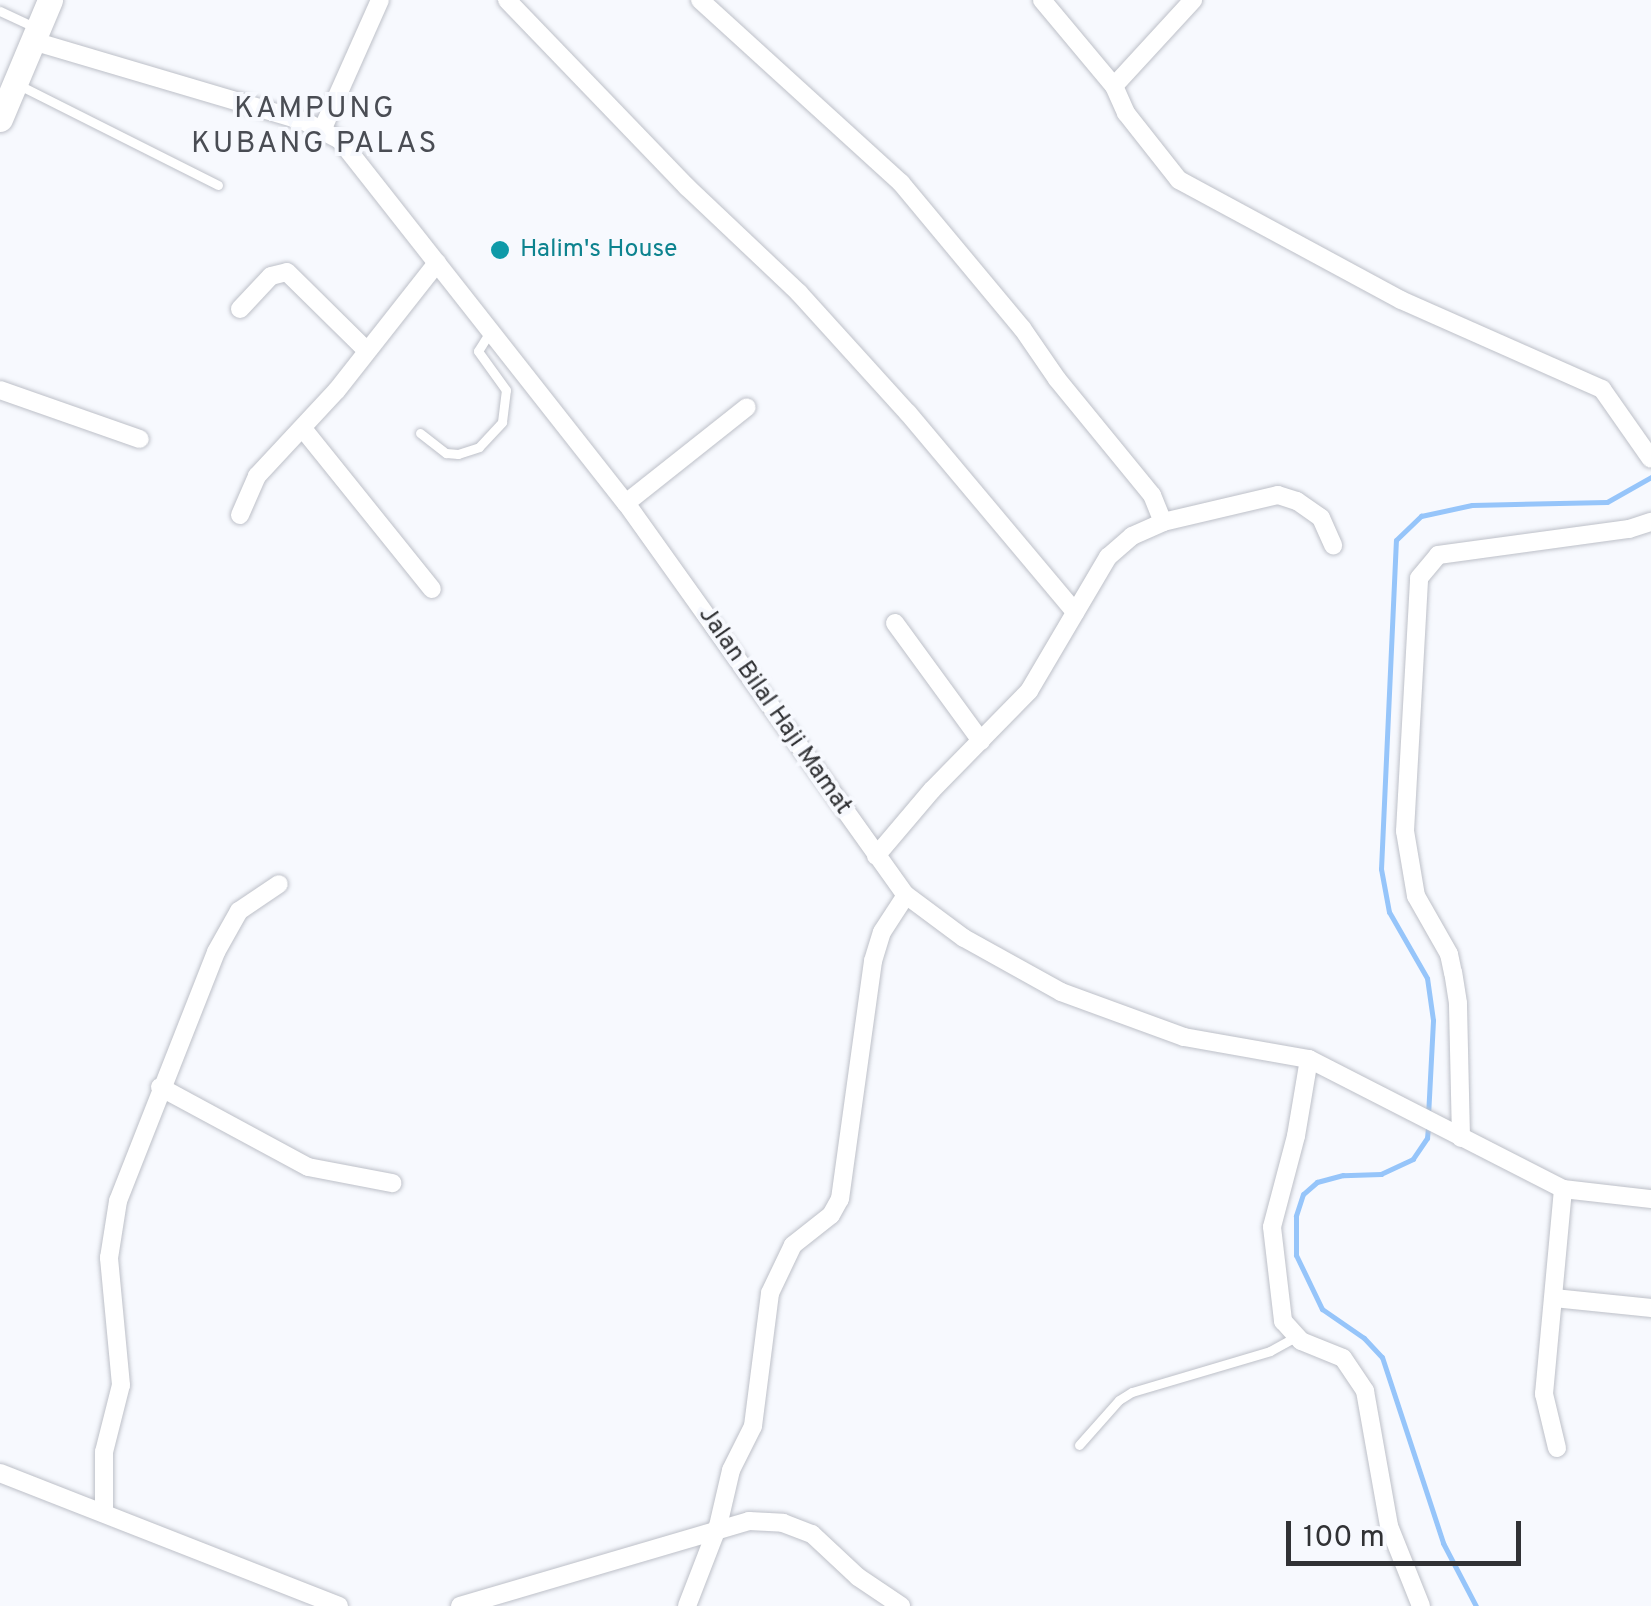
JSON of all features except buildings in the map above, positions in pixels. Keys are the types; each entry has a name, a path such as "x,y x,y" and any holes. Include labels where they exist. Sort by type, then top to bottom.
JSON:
{"main road":[{"path":"0,118 50,0"}],"street":[{"path":"322,128 380,0"},
{"path":"506,0 687,187 798,293 908,412 1075,612"},
{"path":"700,0 901,183 1022,328 1083,414 1152,495 1163,522"},
{"path":"1042,0 1114,86 1126,113 1180,180 1401,300 1602,389 1649,457"},
{"path":"1114,86 1193,0"},
{"name":"Jalan Bilal Haji Mamat","path":"36,35 322,128 360,162 626,503 876,856 906,894 964,938 1062,992 1184,1037 1309,1059 1563,1189 1651,1199"},
{"path":"240,515 258,476 304,430 437,262"},
{"path":"240,309 271,276 287,272 367,351"},
{"path":"0,390 140,439"},
{"path":"626,503 747,407"},
{"path":"304,430 432,590"},
{"path":"876,856 932,790 1029,691 1108,557 1132,536 1163,522 1278,495 1296,501 1321,518 1334,545"},
{"path":"1452,1134 1456,988 1449,954 1416,896 1405,831 1418,578 1438,555 1630,529 1651,522"},
{"path":"895,623 981,741"},
{"path":"104,1514 104,1452 121,1385 110,1243 118,1201 216,952 238,911 279,884"},
{"path":"687,1606 718,1526 731,1470 754,1426 770,1293 792,1245 831,1215 840,1199 873,961 882,932 906,894"},
{"path":"1309,1059 1296,1136 1272,1227 1283,1321 1296,1338 1343,1358 1365,1391 1389,1526 1421,1606"},
{"path":"160,1087 308,1167 392,1184"},
{"path":"1557,1448 1544,1394 1563,1189"},
{"path":"1554,1298 1651,1308"},
{"path":"0,1473 339,1606"},
{"path":"460,1606 718,1526 749,1520 796,1526 823,1541 858,1577 901,1606"}],"lane":[{"path":"0,11 36,35"},
{"path":"14,83 218,185"},
{"path":"420,433 446,454 458,454 479,448 502,422 506,390 478,351 492,330"},
{"path":"1078,1445 1119,1400 1132,1392 1270,1350 1296,1338"}],"waterway":[{"path":"1428,1116 1433,1020 1427,978 1389,912 1381,869 1396,540 1421,516 1472,505 1607,502 1651,477"},
{"path":"1428,1127 1427,1138 1413,1159 1381,1174 1343,1175 1317,1182 1303,1194 1296,1216 1296,1255 1322,1309 1364,1338 1382,1357 1443,1543 1476,1606"}],"place":[{"name":"Halim's House","path":"500,250"}],"district":[{"name":"KAMPUNG KUBANG PALAS","path":"315,127"}]}
